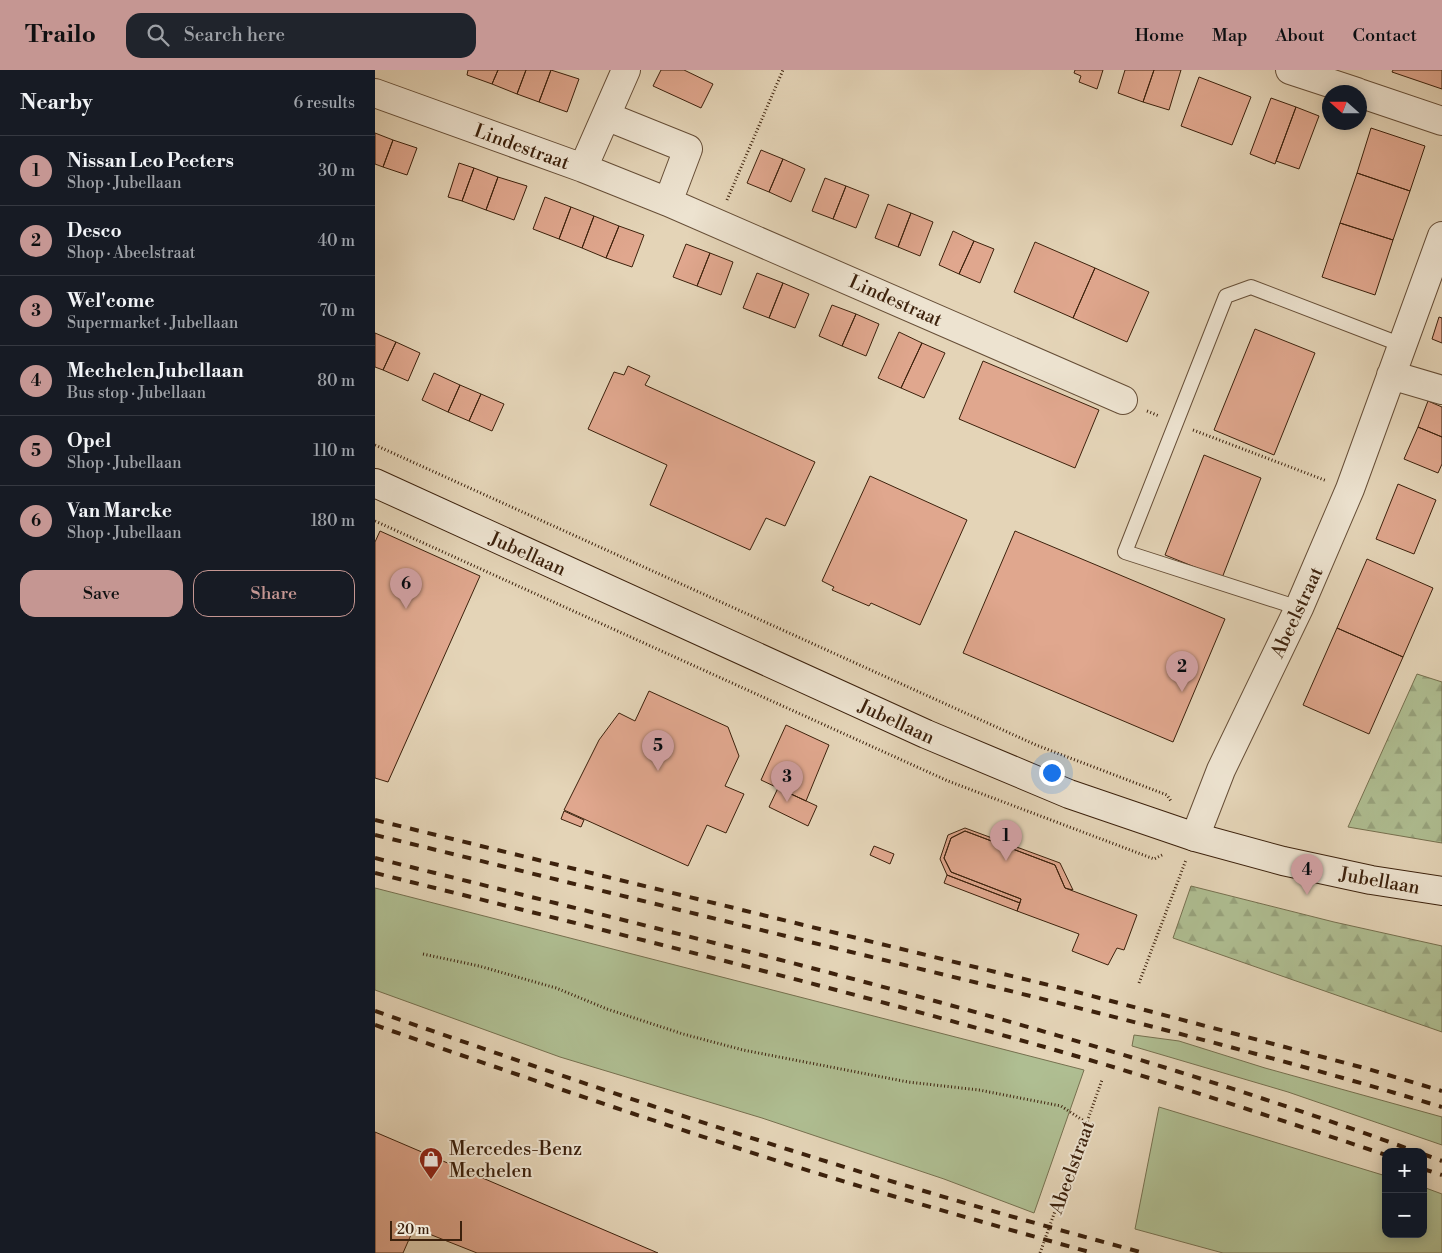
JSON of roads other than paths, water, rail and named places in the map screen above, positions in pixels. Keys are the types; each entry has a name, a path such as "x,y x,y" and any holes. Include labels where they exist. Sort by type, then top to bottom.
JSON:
{"street":[{"path":"583,168 626,70"},
{"path":"1290,70 1334,85"},
{"name":"Lindestraat","path":"375,93 583,168 717,222 1123,400"},
{"path":"1367,96 1442,121"},
{"path":"606,116 688,149 668,202"},
{"name":"Abeelstraat","path":"1195,837 1229,752 1299,608 1350,489 1442,236"},
{"path":"1391,375 1442,390"},
{"name":"Jubellaan","path":"375,483 998,766 1069,794 1195,837 1283,861 1371,880 1442,891"}],"lane":[{"path":"1299,608 1125,552 1226,296 1251,287 1402,345"}],"railway":[{"path":"375,820 1077,992 1368,1069 1442,1091"},
{"path":"375,835 1143,1024 1293,1064 1442,1107"},
{"path":"375,858 769,957 1031,1028 1289,1107 1406,1148"},
{"path":"375,873 787,977 952,1021 1166,1083 1382,1154"},
{"path":"375,1011 738,1134 922,1190 1144,1253"},
{"path":"375,1025 579,1096 784,1163 1093,1253"},
{"path":"1427,1155 1442,1161"},
{"path":"1427,1170 1442,1175"}],"place":[{"name":"Van Marcke","path":"406,609"},
{"name":"Desco","path":"1182,692"},
{"name":"Opel","path":"658,771"},
{"name":"Wel'come","path":"787,802"},
{"name":"Nissan Leo Peeters","path":"1006,861"},
{"name":"Mechelen Jubellaan","path":"1307,895"},
{"name":"Mercedes-Benz Mechelen","path":"431,1180"}]}
